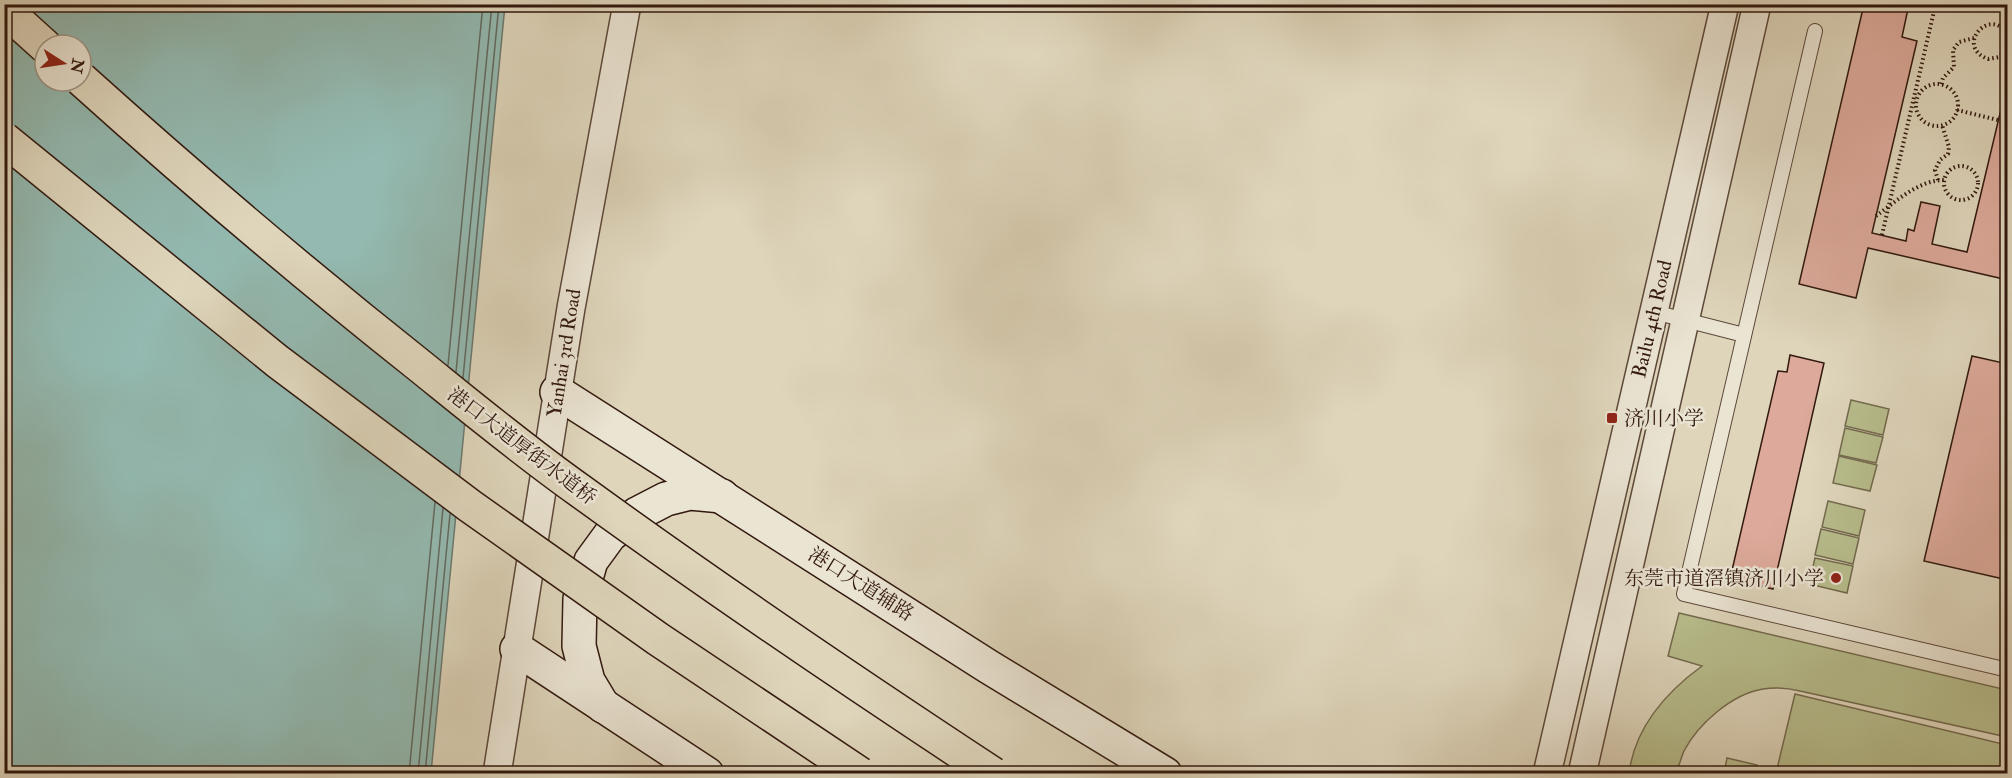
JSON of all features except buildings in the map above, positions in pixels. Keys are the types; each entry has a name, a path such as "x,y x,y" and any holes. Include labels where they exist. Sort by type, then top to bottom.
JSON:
{"main road":[{"path":"4,9 33,35"},
{"name":"港口大道厚街水道桥","path":"93,90 185,173 333,298 499,430 693,571 993,774"},
{"path":"4,139 278,361 470,506 648,632 860,774"},
{"name":"港口大道辅路","path":"557,392 989,667 1165,774"},
{"path":"603,706 588,681 579,646 580,599 591,561 610,535 637,514 666,499 690,493 722,496"},
{"path":"517,650 707,774"}],"street":[{"name":"Yanhai 3rd Road","path":"497,774 571,308 627,4"},
{"name":"Bailu 4th Road","path":"1547,774 1725,4"},
{"name":"Bailu 4th Road","path":"1582,774 1757,4"}],"lane":[{"path":"1815,30 1684,594 2007,670"},
{"path":"1654,312 1744,335"}],"path":[{"path":"1882,235 1935,8"},
{"path":"2007,36 2001,27 1990,24 1980,28 1974,38 1978,54 1988,59 1999,57 2007,49"},
{"path":"1941,84 1942,78 1954,67 1953,50 1959,42 1974,38"},
{"path":"1941,84 1950,88 1958,100 1953,118 1936,126 1923,121 1915,101 1930,85 1941,84"},
{"path":"1957,110 1998,120"},
{"path":"1938,180 1935,170 1940,160 1948,154 1949,147 1942,125"},
{"path":"1966,166 1975,173 1978,179 1977,190 1974,195 1964,201 1952,199 1945,191 1944,180 1950,170 1966,166"},
{"path":"1876,216 1916,189 1938,180 1944,180"}],"green space":[{"path":"1851,400 1889,409 1883,435 1845,426"},
{"path":"1845,428 1883,437 1876,463 1839,455"},
{"path":"1839,456 1877,465 1870,491 1833,483"},
{"path":"1828,501 1865,510 1859,536 1822,527"},
{"path":"1821,529 1859,538 1853,564 1815,555"},
{"path":"1815,558 1853,566 1847,593 1809,584"},
{"path":"1679,613 2007,690 2007,737 1795,690 1768,688 1740,697 1707,721 1684,751 1676,773 1629,773 1632,757 1645,726 1664,700 1702,666 1668,656"},
{"path":"1795,694 2007,745 2007,773 1776,773"},
{"path":"1727,758 1757,765 1755,773 1724,773"}],"water":[{"path":"5,5 505,5 431,773 5,774"}],"place":[{"name":"济川小学","path":"1612,418"},
{"name":"东莞市道滘镇济川小学","path":"1836,578"}]}
